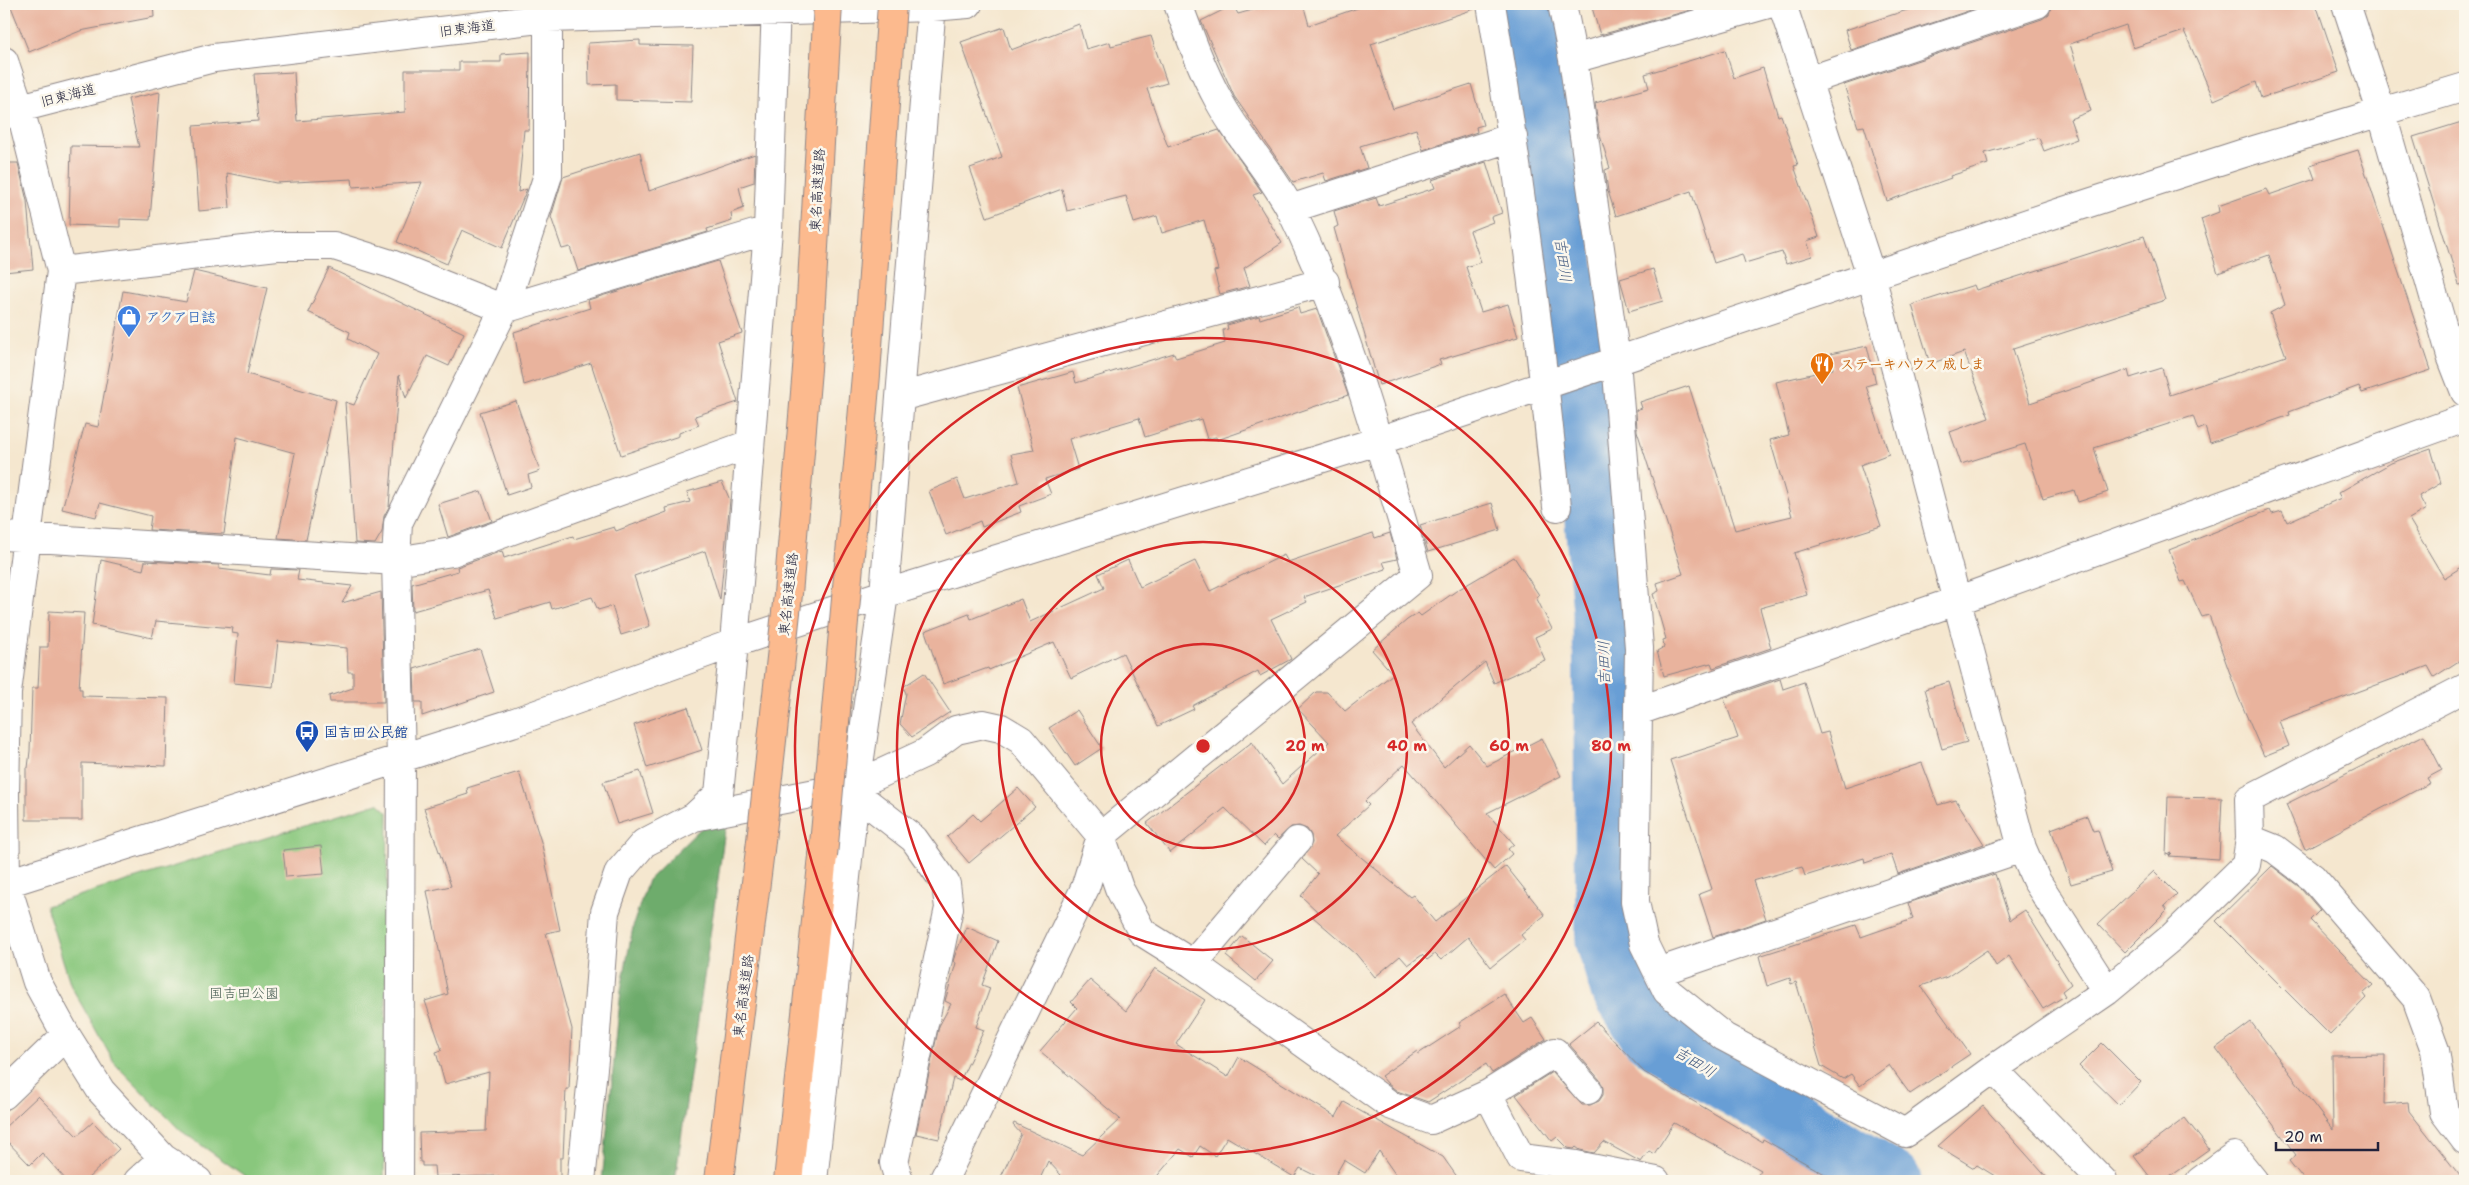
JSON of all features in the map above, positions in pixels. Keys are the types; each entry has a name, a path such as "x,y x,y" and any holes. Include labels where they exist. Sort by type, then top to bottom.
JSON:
{"highway":[{"name":"東名高速道路","path":"719,1181 760,850 788,594 807,369 828,4"},
{"path":"788,1181 824,856 866,375 892,4"}],"street":[{"name":"旧東海道","path":"12,111 214,58 548,18 776,7 968,4"},
{"path":"943,1181 1085,888 1101,836 1418,576 1378,441 1325,282 1290,209 1219,102 1194,50 1178,4"},
{"path":"1491,4 1513,137 1545,384 1557,507"},
{"path":"1562,4 1572,58 1616,360 1639,648 1635,902 1644,944 1668,991 1724,1036 1905,1133 1993,1068 2107,992 2172,937 2246,865 2250,839 2249,799 2465,688"},
{"path":"1572,58 1768,4"},
{"path":"1782,4 1871,275 2022,848 2036,880 2107,992"},
{"path":"1807,81 2037,4"},
{"path":"2346,4 2381,111 2452,356 2465,392"},
{"path":"813,1181 855,789 884,594 932,5"},
{"path":"581,1181 594,1059 605,912 620,872 644,843 694,817 719,794 734,643 768,230 776,7"},
{"path":"399,1181 401,759 396,561 398,523 504,309 548,175 548,18"},
{"path":"4,61 12,111 62,271 15,536 6,693 5,884 37,982 66,1035 101,1092 162,1158 198,1181"},
{"path":"5,884 512,723 734,643 884,594 1378,441 1871,275 2207,165 2465,87"},
{"path":"1290,209 1513,137"},
{"path":"62,271 278,246 334,246 390,264 504,309 768,230"},
{"path":"900,397 1325,282"},
{"path":"1638,711 1956,601 2465,418"},
{"path":"15,536 396,561 452,552 750,444"},
{"path":"694,817 855,789 925,753 956,730 983,724 1001,728 1021,740 1101,836 1119,888 1142,932 1193,964 1390,1105 1431,1120 1488,1094 1555,1052 1588,1090"},
{"path":"855,789 914,839 946,884 950,908 894,1163 899,1181"},
{"path":"2250,839 2275,849 2313,878 2416,998 2435,1050 2444,1112 2465,1140"},
{"path":"1193,964 1297,842"},
{"path":"1658,972 2022,848"},
{"path":"4,1095 66,1035"},
{"path":"1993,1068 2103,1181"},
{"path":"1488,1094 1521,1158 1576,1165 1656,1181"},
{"path":"2200,1181 2234,1156 2254,1181"},
{"path":"138,1181 162,1158"}],"green space":[{"name":"国吉田公園","path":"378,803 388,812 384,1181 252,1181 180,1130 115,1064 71,986 46,906"},
{"path":"708,821 726,823 675,1181 602,1181 621,990 634,922 648,880"}],"building":[{"path":"10,4 153,4 154,17 80,31 29,52"},
{"path":"1274,4 1303,4 1309,25 1369,4 1473,4 1474,9 1371,44 1393,109 1471,84 1483,125 1476,127 1477,132 1423,150 1416,129 1360,146 1367,168 1326,181 1323,173 1293,182 1234,96 1201,21 1233,5 1238,14"},
{"path":"1591,4 1697,4 1698,8 1600,35"},
{"path":"1926,4 1989,4 1851,50 1845,30"},
{"path":"2052,4 2316,4 2339,72 2261,98 2256,82 2214,100 2184,31 2133,48 2126,25 2070,44 2091,111 2070,119 2077,139 2044,151 2039,138 1985,153 1988,164 1950,176 1951,178 1887,201 1864,126 1858,127 1844,85 2042,19 2049,14"},
{"path":"1079,24 1086,49 1110,42 1111,46 1151,36 1167,83 1147,89 1168,147 1219,130 1262,192 1253,195 1282,243 1244,268 1250,286 1220,294 1214,271 1218,270 1204,220 1162,233 1157,216 1134,223 1126,196 1067,211 1062,189 987,217 970,168 1002,157 961,42 1004,27 1011,50"},
{"path":"640,40 640,45 693,46 691,102 616,100 616,84 589,85 588,43"},
{"path":"1725,50 1734,78 1763,68 1778,116 1781,115 1798,165 1794,166 1819,237 1807,241 1812,256 1786,264 1782,252 1745,263 1742,254 1714,263 1691,191 1616,216 1608,191 1605,170 1610,168 1599,132 1595,103 1649,88 1645,74"},
{"path":"530,52 529,130 524,130 518,192 527,189 502,248 462,230 447,264 397,242 422,182 353,187 352,179 276,183 227,173 230,208 199,211 193,126 258,121 254,74 294,72 297,121 405,112 405,70 459,70 459,62 501,62 501,54"},
{"path":"160,92 150,220 120,219 120,227 69,225 71,146 139,147 128,99"},
{"path":"2465,121 2465,284 2459,285 2413,137"},
{"path":"2358,150 2431,370 2362,393 2359,386 2289,412 2290,415 2210,443 2205,427 2198,430 2193,416 2094,448 2108,492 2078,502 2074,490 2043,499 2025,444 1961,464 1950,432 1989,418 1964,352 1930,364 1912,305 1974,285 1976,290 2144,236 2165,300 2013,349 2030,403 2128,370 2130,378 2162,368 2170,395 2286,356 2270,313 2285,305 2269,255 2218,273 2201,219 2219,212 2218,206 2266,189 2269,195 2315,179 2310,165"},
{"path":"640,152 649,191 755,154 754,182 739,187 744,208 731,213 732,221 707,229 708,232 578,271 570,247 562,249 551,217 563,177"},
{"path":"1486,162 1502,213 1491,217 1493,222 1470,231 1481,262 1466,267 1481,312 1508,304 1518,337 1439,360 1441,364 1379,385 1334,228 1338,226 1334,211 1376,198 1379,206 1435,188 1432,180"},
{"path":"4,163 18,163 27,201 33,269 4,272"},
{"path":"718,261 742,333 718,341 738,402 695,416 699,425 679,433 679,436 621,455 591,363 524,385 514,332 590,308 588,300"},
{"path":"329,268 464,333 449,366 427,356 406,398 399,375 389,507 384,516 382,532 375,544 355,543 345,402 354,405 377,354 348,339 350,332 308,312"},
{"path":"1653,269 1663,301 1629,311 1620,279"},
{"path":"194,271 267,288 247,374 336,400 306,540 278,538 295,453 237,437 224,534 149,530 151,516 100,503 96,517 62,509 85,424 98,427 123,291 186,302"},
{"path":"1298,307 1300,314 1317,309 1348,395 1217,440 1216,437 1207,439 1201,419 1145,437 1139,418 1069,439 1078,469 1045,479 1051,494 1019,506 1021,512 982,527 980,521 946,535 929,491 957,479 965,499 1019,482 1011,454 1034,450 1017,388 1073,372 1076,383 1174,353 1176,358 1225,343 1223,330 1228,329 1227,325 1259,316 1260,319"},
{"path":"1867,346 1876,383 1866,386 1889,454 1860,465 1881,526 1794,553 1807,595 1760,608 1771,648 1713,668 1711,663 1664,676 1657,651 1664,647 1663,640 1666,639 1653,594 1659,591 1657,583 1683,574 1637,431 1636,410 1642,408 1640,402 1689,386 1735,530 1792,516 1770,440 1789,435 1776,382 1833,369 1830,354"},
{"path":"516,401 540,471 528,475 531,487 507,495 480,412"},
{"path":"2431,449 2441,483 2419,496 2426,509 2409,519 2444,578 2465,565 2465,657 2434,677 2428,666 2279,721 2289,746 2264,756 2238,696 2209,615 2202,617 2185,581 2181,582 2169,550 2270,510 2272,514 2282,511 2287,522 2341,498 2338,493 2391,463"},
{"path":"722,482 730,500 720,600 705,551 634,576 650,626 621,635 612,606 598,610 592,597 552,609 550,602 497,618 488,590 413,611 412,584 458,571 457,567 502,551 504,558 573,536 574,539 614,527 616,531 667,512 666,508 690,502 687,492"},
{"path":"481,491 492,521 448,537 438,504"},
{"path":"1492,503 1500,530 1428,552 1420,525"},
{"path":"1373,533 1375,538 1390,533 1397,559 1383,562 1386,569 1304,597 1307,602 1271,619 1291,659 1260,676 1258,671 1192,706 1194,709 1158,726 1123,653 1071,678 1054,642 989,670 988,668 943,684 925,631 969,614 971,619 1021,599 1030,622 1104,588 1098,574 1128,560 1140,587 1195,561 1210,591 1284,555 1288,562"},
{"path":"1514,557 1539,595 1536,597 1552,629 1535,637 1545,660 1494,683 1485,662 1411,724 1444,767 1469,744 1487,766 1542,738 1561,776 1487,813 1514,844 1508,849 1512,854 1494,870 1404,764 1365,801 1369,805 1335,836 1410,897 1413,895 1435,922 1506,866 1545,915 1521,935 1525,940 1491,967 1468,937 1441,960 1435,954 1427,960 1422,955 1408,965 1400,956 1375,977 1356,954 1313,917 1318,912 1301,896 1318,874 1302,859 1312,843 1311,835 1307,829 1299,826 1291,827 1278,839 1274,835 1264,846 1225,808 1170,853 1147,823 1252,742 1282,784 1329,742 1298,709 1316,692 1327,692 1345,711 1393,674 1372,650 1407,620 1418,613 1421,616 1456,591"},
{"path":"101,560 143,570 145,561 219,565 219,569 270,575 271,569 299,570 297,580 352,586 342,603 381,592 384,702 330,702 329,696 353,688 353,672 348,672 347,648 278,641 273,687 234,683 238,634 232,633 233,628 156,621 152,638 92,625"},
{"path":"49,611 84,613 79,689 82,689 82,696 168,698 166,766 82,763 82,820 26,820 26,768 28,768 30,751 32,688 38,688 40,647 48,647"},
{"path":"480,649 494,692 422,716 422,702 415,702 414,669"},
{"path":"924,673 950,712 912,737 900,724 906,693 903,687"},
{"path":"1780,679 1783,689 1804,682 1820,734 1828,732 1845,788 1922,763 1938,805 1956,800 1984,844 1898,874 1891,854 1865,863 1864,858 1805,876 1802,867 1753,881 1766,919 1713,937 1699,894 1712,889 1670,760 1738,738 1724,698"},
{"path":"1949,682 1967,742 1942,749 1925,689"},
{"path":"688,707 702,750 647,768 634,725"},
{"path":"1077,710 1102,748 1075,766 1049,728"},
{"path":"2424,735 2442,770 2427,778 2430,783 2305,849 2286,804"},
{"path":"640,771 653,813 617,824 603,782"},
{"path":"519,772 542,845 560,930 546,933 572,1029 569,1089 566,1089 563,1158 560,1158 560,1181 498,1181 499,1176 435,1177 434,1166 422,1166 422,1162 420,1162 419,1133 486,1131 489,1072 445,1084 436,1052 442,1050 425,1001 448,994 427,891 451,886 424,808 468,794 467,788"},
{"path":"1018,788 1035,807 969,863 947,837 973,814 980,821"},
{"path":"2168,797 2222,798 2219,859 2169,856 2172,853 2166,855"},
{"path":"2087,816 2093,831 2098,830 2112,872 2071,884 2051,829"},
{"path":"321,846 324,874 286,877 283,850"},
{"path":"2272,866 2302,889 2320,910 2310,920 2373,985 2363,994 2366,998 2330,1035 2216,921"},
{"path":"2154,871 2177,894 2164,906 2167,910 2125,952 2098,924"},
{"path":"1995,874 2010,920 2025,910 2071,984 2062,991 2065,996 2043,1009 2009,956 1996,966 1987,950 1947,977 1921,986 1970,1054 1910,1094 1889,1065 1860,1086 1851,1074 1843,1079 1821,1066 1796,982 1791,984 1790,978 1767,986 1759,956 1856,925 1861,937 1913,919 1908,903"},
{"path":"967,927 998,941 982,985 990,988 976,1027 984,1030 960,1081 953,1078 939,1139 916,1134 939,1026 951,1004 945,1001 956,963 953,961"},
{"path":"1242,936 1273,961 1256,981 1226,956"},
{"path":"1155,968 1205,1000 1176,1044 1228,1077 1239,1057 1336,1117 1344,1102 1443,1157 1460,1181 1400,1181 1379,1151 1365,1173 1344,1160 1332,1181 1326,1181 1300,1168 1294,1177 1227,1137 1215,1156 1200,1146 1193,1157 1180,1149 1153,1181 1055,1181 1061,1175 1048,1161 1039,1181 999,1181 1021,1134 1013,1125 1014,1123 1082,1155 1120,1119 1040,1051 1077,1008 1071,1002 1090,980 1126,1011"},
{"path":"1504,994 1524,1023 1532,1018 1546,1039 1492,1073 1486,1064 1428,1102 1397,1091 1381,1076 1417,1051 1418,1054 1461,1026 1459,1023"},
{"path":"1596,1022 1644,1072 1762,1142 1763,1139 1837,1181 1754,1181 1761,1170 1674,1123 1654,1154 1649,1151 1641,1162 1604,1142 1594,1153 1580,1150 1576,1147 1574,1149 1568,1148 1557,1137 1552,1141 1516,1095 1552,1072 1582,1105 1590,1105 1599,1101 1603,1095 1600,1080 1569,1044"},
{"path":"2251,1022 2333,1130 2332,1056 2385,1055 2384,1104 2408,1102 2409,1111 2464,1181 2305,1181 2289,1161 2296,1155 2216,1048"},
{"path":"2102,1043 2141,1082 2119,1105 2079,1066"},
{"path":"38,1096 77,1136 93,1122 119,1149 85,1181 67,1181 42,1153 30,1165 4,1138 4,1128"},
{"path":"1983,1106 2050,1181 2003,1181 1977,1165 1974,1168 1938,1146"},
{"path":"2185,1118 2209,1149 2164,1181 2153,1181 2134,1156"}],"waterway":[{"name":"吉田川","path":"1526,4 1587,432 1603,611 1606,940 1620,987 1650,1034 1891,1181"}],"place":[{"name":"アクア日誌","path":"129,338"},
{"name":"ステーキハウス 成しま","path":"1822,385"},
{"name":"国吉田公民館","path":"307,753"}]}
